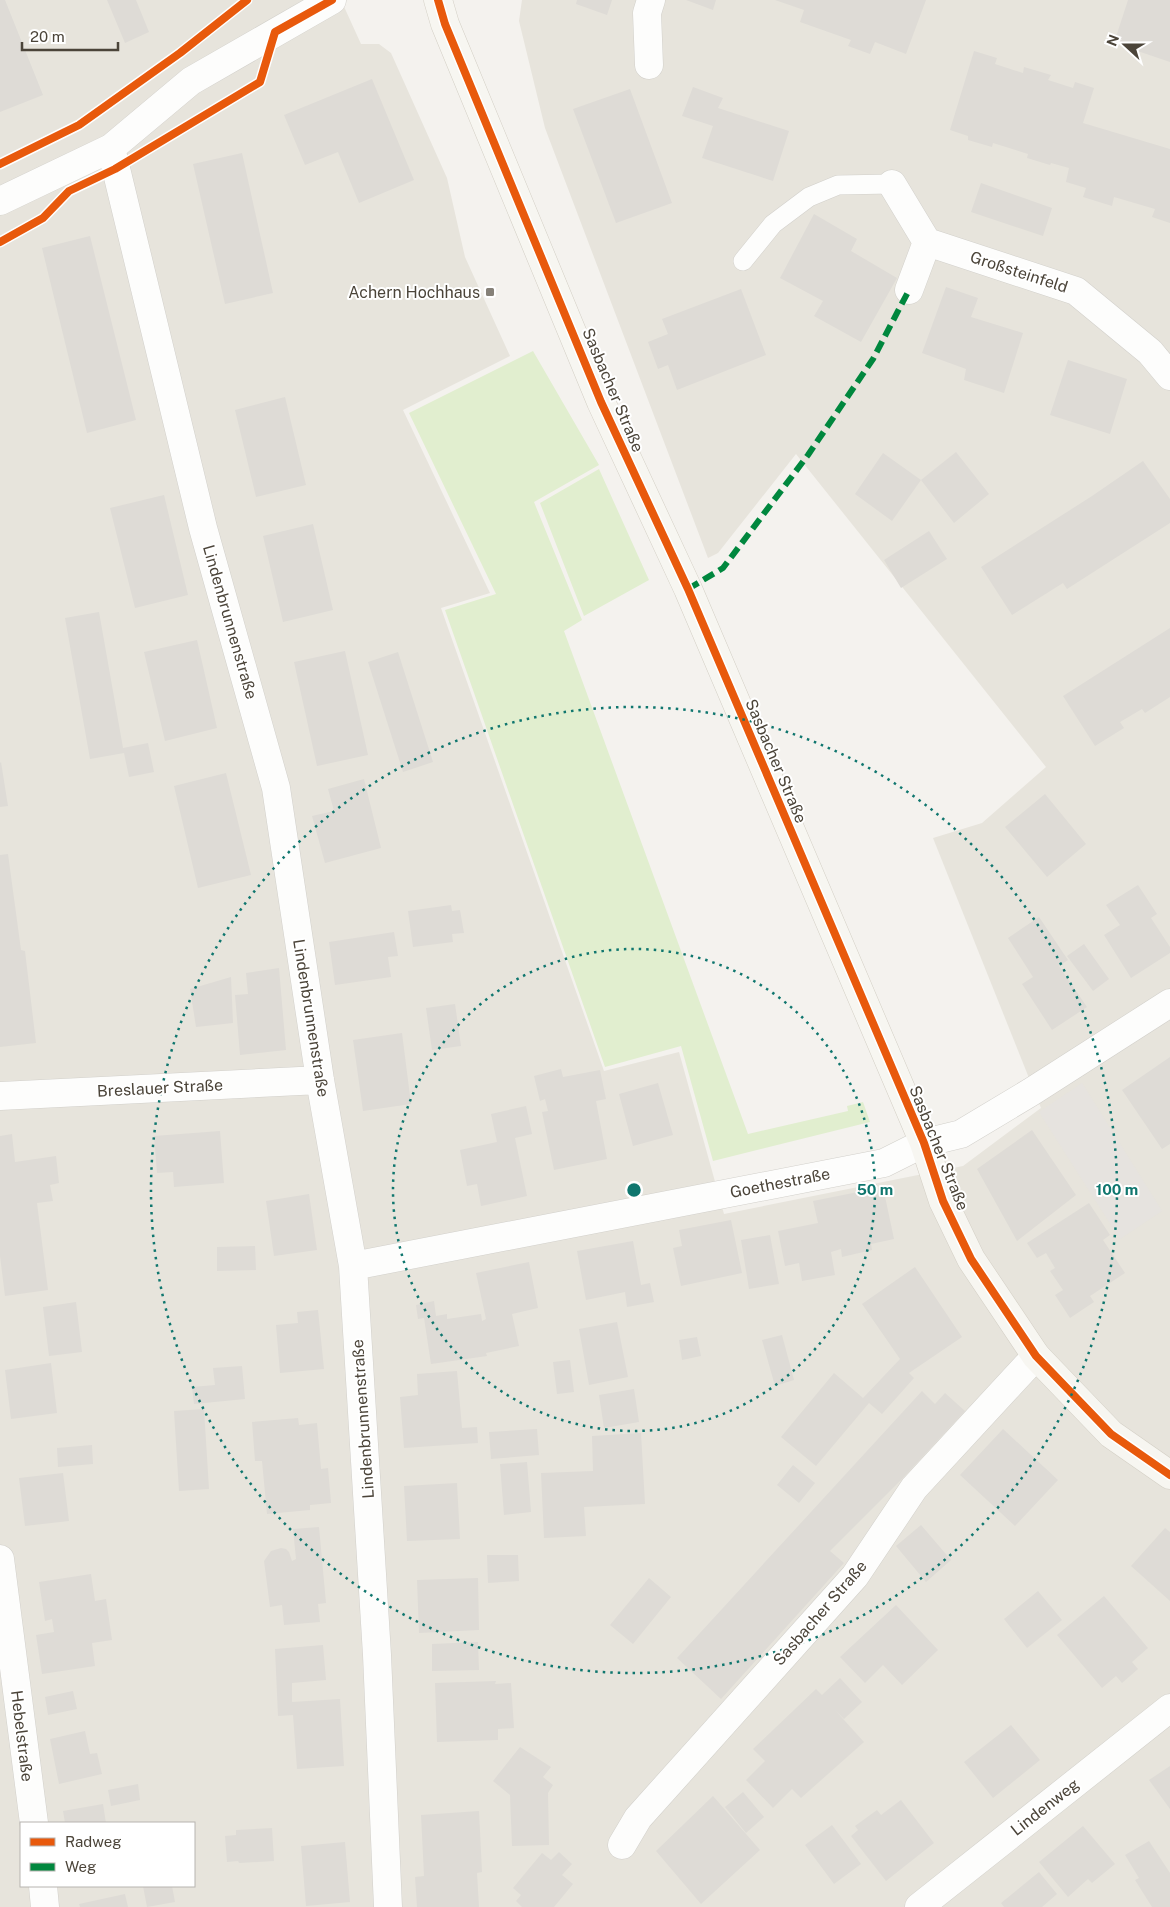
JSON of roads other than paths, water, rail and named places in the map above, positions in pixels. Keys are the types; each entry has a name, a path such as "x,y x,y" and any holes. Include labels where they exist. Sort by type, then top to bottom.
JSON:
{"street":[{"path":"0,201 111,148 192,82 332,0"},
{"name":"Sasbacher Straße","path":"438,0 445,24 601,402 688,589 924,1143 943,1201 971,1259 1036,1356 1111,1434 1170,1475"},
{"path":"649,65 647,13 651,0"},
{"name":"Lindenbrunnenstraße","path":"111,148 203,528 276,788 320,1080 353,1266 377,1655 388,1907"},
{"path":"892,184 927,242 910,290"},
{"name":"Großsteinfeld","path":"927,242 1076,292 1150,352 1170,376"},
{"name":"Goethestraße","path":"353,1266 884,1163 924,1143 961,1134 1031,1092 1170,1002"},
{"name":"Breslauer Straße","path":"0,1096 320,1080"},
{"name":"Sasbacher Straße","path":"622,1845 638,1818 855,1576 914,1488 1036,1356"},
{"name":"Hebelstraße","path":"0,1559 34,1822"},
{"name":"Lindenweg","path":"919,1907 1170,1708"},
{"path":"42,1887 46,1907"}],"lane":[{"path":"743,261 773,224 809,197 838,185 892,184"}],"place":[{"name":"Achern Hochhaus","path":"490,292"}]}
